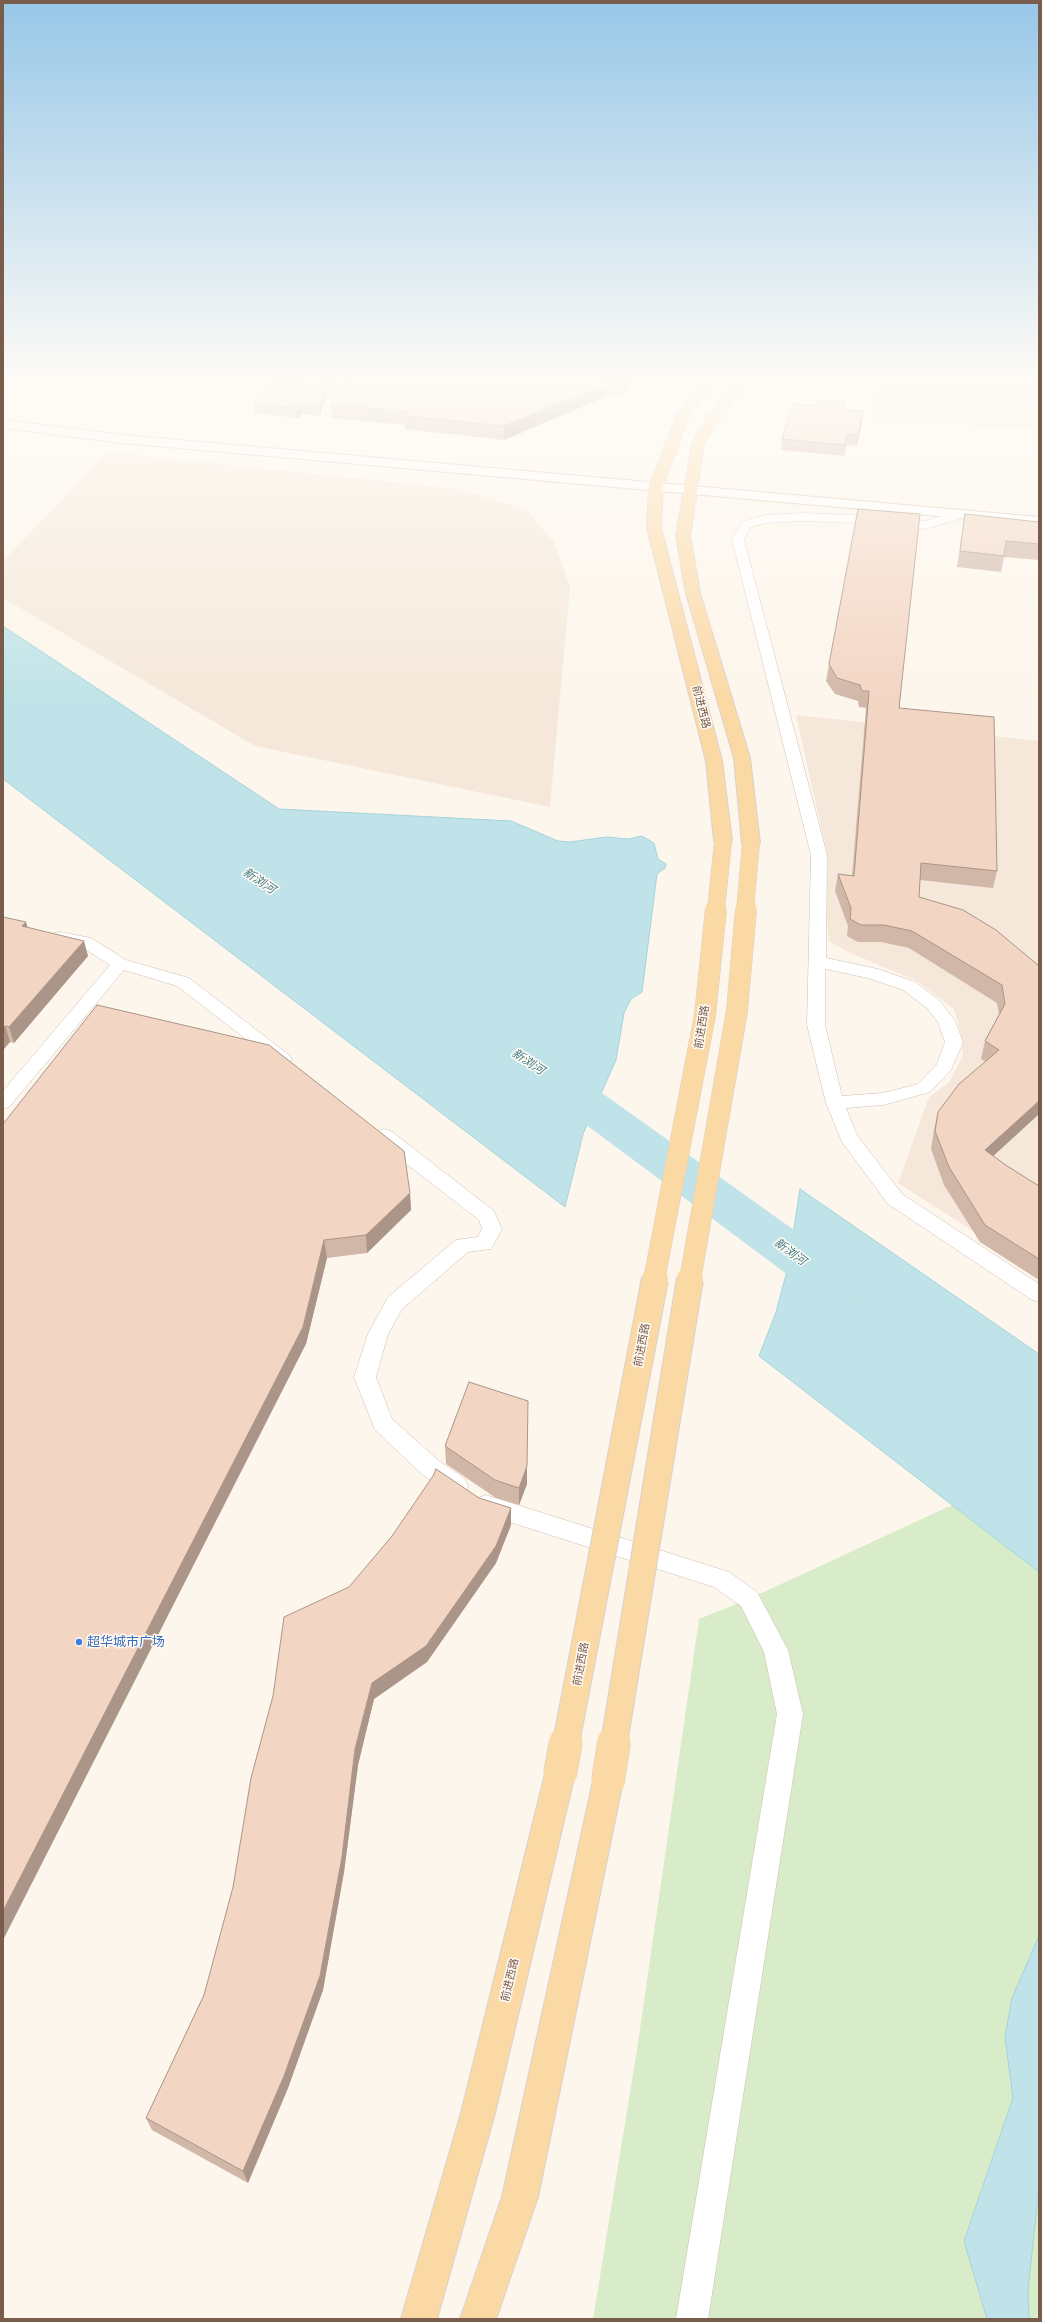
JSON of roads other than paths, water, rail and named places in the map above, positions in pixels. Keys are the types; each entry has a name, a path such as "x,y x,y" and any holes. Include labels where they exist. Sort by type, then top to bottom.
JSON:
{"main road":[{"name":"前进西路","path":"419,2319 478,2113 560,1774 705,1014 723,841 714,760 654,528 656,486"},
{"path":"478,2319 520,2197 608,1781 661,1448 737,1011 751,843 742,758 711,657 690,579 683,536 690,489"}],"street":[{"path":"660,486 1039,522"},
{"path":"962,514 925,525 880,520 802,517 766,519 746,525 738,540 819,855 816,1025 835,1103 849,1137 895,1199 1039,1294"},
{"path":"48,934 85,942 120,964 183,982 301,1072"},
{"path":"817,962 872,973 909,986 933,1004 946,1021 954,1042 944,1066 924,1088 883,1099 835,1103"},
{"path":"3,1103 120,964"},
{"path":"369,1125 487,1216 492,1229 484,1244 463,1245 395,1303 378,1334 365,1377 383,1424 432,1468 488,1507 721,1580 749,1599 776,1650 790,1714 692,2319"}],"water":[{"path":"3,626 279,809 511,821 558,841 570,842 606,837 628,839 642,836 654,843 658,859 666,864 665,868 657,874 642,992 631,999 624,1013 616,1060 583,1134 565,1207 3,779"},
{"path":"800,1189 1039,1354 1039,1572 759,1356 776,1312 788,1267"},
{"path":"1039,1936 1039,2188 1028,2289 1029,2319 987,2319 964,2241 1013,2098 1005,2037 1012,1998"}],"waterway":[{"name":"新浏河","path":"545,1073 840,1288"}],"place":[{"name":"超华城市广场","path":"79,1642"}]}
